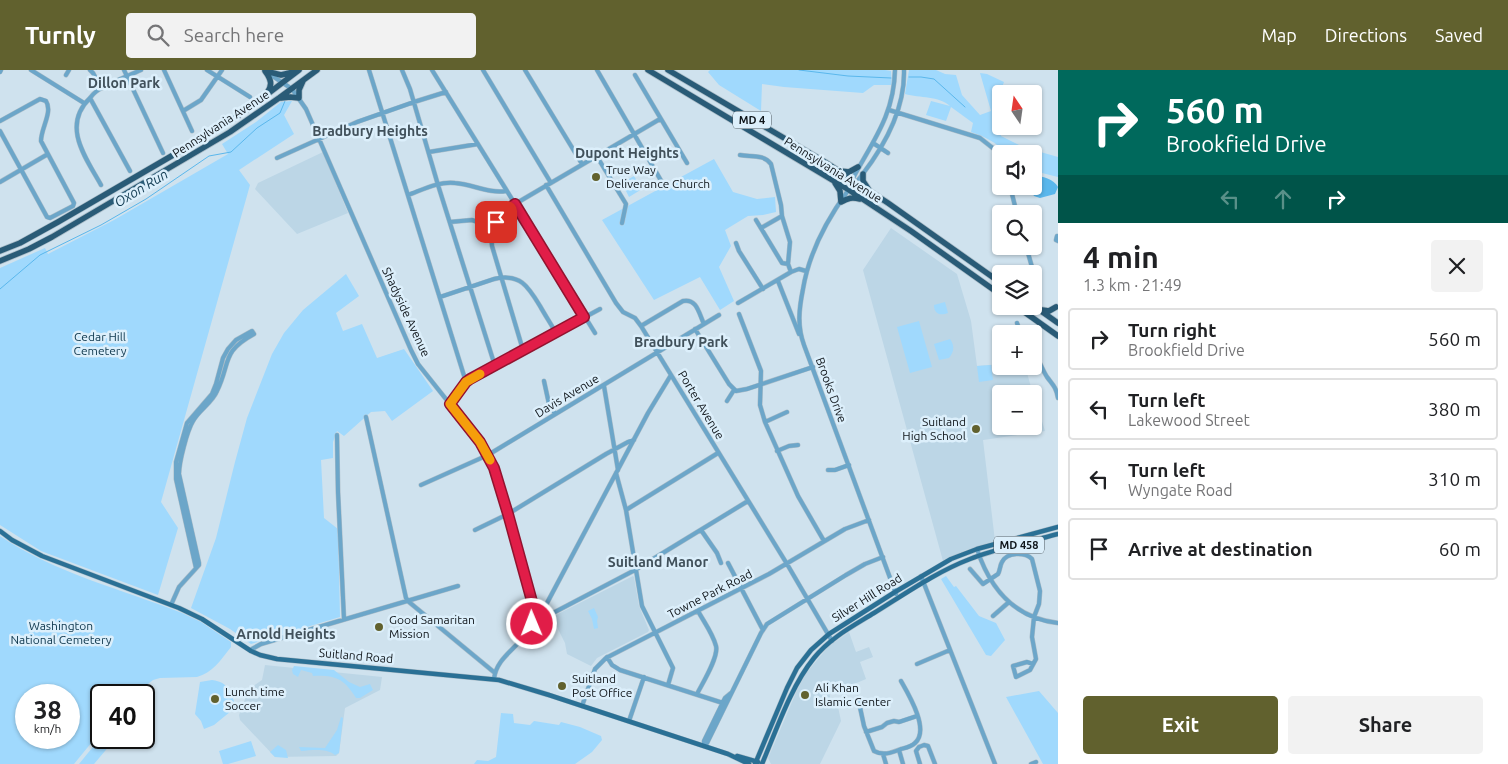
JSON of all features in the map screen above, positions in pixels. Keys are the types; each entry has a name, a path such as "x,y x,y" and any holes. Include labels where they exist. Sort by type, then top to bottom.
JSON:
{"highway":[{"path":"265,70 281,75 298,70"},
{"path":"260,100 268,92 271,85 265,70"},
{"name":"Pennsylvania Avenue","path":"0,251 28,239 211,133 260,100 298,70"},
{"name":"Pennsylvania Avenue","path":"0,261 29,249 203,149 244,123 317,70"},
{"name":"Pennsylvania Avenue","path":"648,70 865,200 992,290"},
{"name":"Pennsylvania Avenue","path":"668,70 837,170 992,277"},
{"path":"279,98 299,98 299,90 303,80"},
{"path":"837,170 849,172 858,167"},
{"path":"863,174 864,182 870,192"},
{"path":"830,178 839,189 841,202 847,198 854,197 865,200"},
{"path":"1042,309 1047,311 1057,305"},
{"path":"1057,305 1055,317 1058,323"},
{"path":"1042,312 1058,323"},
{"path":"1029,315 1058,336"}],"main road":[{"name":"Silver Hill Road","path":"758,763 787,688 797,668 811,650 829,634 921,576 952,559 977,549 1058,527"},
{"name":"Suitland Road","path":"0,531 12,540 42,556 171,605 202,619 250,651 260,655 277,659 494,679 515,684 758,763"},
{"name":"Silver Hill Road","path":"758,763 801,677 818,654 842,633 954,566 980,555 1058,534"},
{"name":"Suitland Road","path":"728,754 749,764"}],"street":[{"path":"31,70 84,103"},
{"path":"66,75 69,70"},
{"path":"90,70 100,88"},
{"path":"124,70 164,153"},
{"path":"101,186 78,139 77,121 84,103 100,88 140,70"},
{"path":"164,70 192,131"},
{"path":"207,70 250,97"},
{"path":"183,111 201,100 222,70"},
{"name":"Shadyside Avenue","path":"265,70 292,89 306,109 418,364 480,442 488,455 508,514 533,605 532,624"},
{"path":"369,70 466,382"},
{"path":"402,70 414,102 494,366"},
{"path":"432,70 594,333"},
{"name":"Porter Avenue","path":"483,70 616,303 623,312 635,318 641,326 832,641"},
{"path":"525,70 582,164"},
{"path":"597,70 663,184"},
{"name":"Brooks Drive","path":"895,70 889,110 873,143 858,167 854,181 813,251 806,271 799,311 799,326 804,345 898,598"},
{"name":"Brooks Drive","path":"854,181 863,174 891,129 904,89 904,70"},
{"path":"635,75 687,163"},
{"path":"277,158 318,138 383,113 446,92"},
{"path":"90,98 130,171"},
{"path":"0,120 40,99 46,101 49,105 41,140 74,203 73,206 50,218 47,217 0,131"},
{"path":"889,110 980,138 992,147"},
{"path":"523,350 491,241 494,228 502,214 515,204 596,155 660,119"},
{"path":"873,143 888,153"},
{"path":"429,152 478,144"},
{"path":"0,182 48,154"},
{"path":"596,155 626,204 622,223"},
{"path":"740,156 761,157 770,162 790,242 788,264 792,272"},
{"path":"408,195 438,185 456,183 495,191 506,191"},
{"path":"761,228 782,216"},
{"path":"450,222 472,220 494,228"},
{"path":"756,220 782,263 788,264"},
{"path":"1057,236 1056,240 1058,241"},
{"path":"736,243 762,289"},
{"path":"738,303 798,269 806,271"},
{"path":"440,298 501,278 516,279 529,288 556,333"},
{"path":"778,281 804,345"},
{"path":"641,326 683,301 688,300 695,305 704,324"},
{"path":"450,404 466,382 600,309"},
{"path":"791,312 799,311"},
{"path":"739,314 760,368 760,405 765,422 798,496 824,541"},
{"name":"Davis Avenue","path":"421,485 488,455 719,315"},
{"path":"695,329 734,390"},
{"path":"171,605 179,586 199,563 179,474 181,458 192,422 217,392 230,353 253,333"},
{"path":"1042,365 1046,375 1055,385 1058,398"},
{"path":"734,390 739,391 761,385 813,367"},
{"path":"544,617 547,603 651,408 671,375"},
{"path":"544,381 548,401 555,414"},
{"path":"604,386 617,471 626,510 642,606 673,668 668,685"},
{"path":"727,401 734,390"},
{"path":"765,422 787,412"},
{"path":"366,417 400,575 408,600 495,673"},
{"path":"337,435 344,619"},
{"path":"475,530 508,514 614,450 634,440"},
{"path":"777,451 789,446 798,446"},
{"path":"626,510 718,453"},
{"path":"828,470 835,470 849,465"},
{"path":"494,679 495,673 505,657 527,635 532,624 635,570 748,501"},
{"name":"Towne Park Road","path":"582,706 596,667 607,657 787,564 847,528 869,520"},
{"path":"701,530 717,553 721,563"},
{"path":"977,549 990,580 1009,602 1034,618 1058,623"},
{"path":"970,569 984,584 998,574 1001,563 1005,558 1020,554 1030,556 1034,562 1040,591 1032,636 1036,659 1032,667 1028,672 1016,677 1012,666 1027,662 1033,664"},
{"path":"704,745 707,743 725,704 725,698 733,691 763,630 770,622 859,567 883,557"},
{"path":"728,563 763,630"},
{"path":"921,576 995,764"},
{"path":"250,651 261,644 458,586"},
{"path":"993,616 1009,602"},
{"path":"697,694 717,651 698,611"},
{"path":"917,664 950,650"},
{"path":"607,657 612,665 620,670 725,704"},
{"path":"629,721 644,677"},
{"path":"858,698 866,732 874,752 883,754 899,750 915,743 921,731 911,697 902,681"},
{"path":"866,732 882,727 887,723 899,722 917,716"},
{"path":"915,743 919,747"},
{"path":"920,764 916,751 924,745 928,746 935,764"},
{"path":"899,750 903,764"},
{"path":"883,754 886,764"}],"shaded area":[{"path":"323,152 348,213 297,234 255,189 258,183"},
{"path":"1042,177 1051,180 1058,187 1055,194 1040,198 1034,196 1042,195"},
{"name":"Suitland High School","path":"891,228 957,274 971,321 977,366 992,365 992,375 1028,375 1030,385 992,385 992,435 1017,435 983,440 995,541 966,550 943,561 863,270"},
{"path":"633,576 639,606 649,630 648,632 597,658 591,666 567,654 565,643 552,617"},
{"path":"849,632 856,652 869,647 873,657 860,662 866,679 829,692 831,702 837,702 841,721 820,764 771,764 768,758 797,690 807,672 828,647"},
{"path":"265,665 382,677 380,690 345,708 339,753 336,756 275,757 240,720 239,715 249,689 262,680"}],"green space":[{"path":"710,70 885,70 891,71 892,85 874,85 863,93 762,84 761,111 719,85 708,72"},
{"path":"909,70 936,70 945,74 956,75 962,95 980,115 991,111 980,73 987,74 1004,82 1003,85 992,85 992,135 1001,135 1019,145 998,145 971,132 973,123 951,107 946,121 926,115 931,101 950,106 940,100 905,94"},
{"name":"Cedar Hill Cemetery","path":"292,101 284,115 294,134 239,170 250,185 161,502 178,528 158,595 41,551 0,525 0,268 45,248 48,254 114,220 228,154 222,144 256,122 281,102"},
{"path":"1042,152 1058,157 1058,177 1042,173"},
{"path":"714,159 733,192 757,199 775,197 776,212 748,216 725,230 731,246 719,267 734,301 720,310 700,277 654,300 602,220"},
{"path":"634,176 642,189 629,197 622,183"},
{"path":"346,274 359,296 336,313 343,331 362,324 377,358 404,349 433,391 392,421 385,411 371,412 344,436 337,431 333,442 333,458 321,460 324,518 338,529 340,617 251,644 230,629 191,608 216,538 247,418 272,354 284,333 303,310"},
{"path":"945,302 948,313 938,314 934,305"},
{"path":"919,321 932,367 910,373 897,327"},
{"path":"950,339 953,347 952,353 949,358 939,360 934,344"},
{"path":"991,365 993,380 979,382 977,366"},
{"name":"Washington National Cemetery","path":"0,536 21,549 66,570 182,613 201,622 231,642 231,647 220,661 212,669 197,677 160,678 148,684 90,684 90,744 74,764 0,764"},
{"path":"946,576 979,616 996,623 1005,640 991,656 986,655 941,579"},
{"path":"594,608 598,617 598,628 594,629 588,611"},
{"path":"294,666 334,670 349,682 360,687 370,684 373,690 360,698 356,698 343,682 328,676 313,676 312,673 301,670 298,677 293,674"},
{"name":"Lunch time Soccer","path":"212,680 226,686 231,693 236,707 214,725 204,729 201,721 195,714 200,682"},
{"path":"1039,691 1058,713 1058,764 1043,764 1006,697"},
{"path":"501,713 513,714 514,723 530,725 534,721 559,725 561,722 580,727 601,736 602,740 592,752 575,764 474,764 477,760 488,761 496,757"},
{"path":"341,717 343,718 339,753 335,755 324,750 301,751 299,747 325,748 337,730"},
{"path":"251,741 256,756 223,764 219,751"},
{"path":"278,745 286,750 288,758 275,757 270,752"},
{"path":"91,749 107,749 94,764 79,764"}],"waterway":[{"name":"Oxon Run","path":"799,70 848,76 891,78"},
{"name":"Oxon Run","path":"909,77 934,79 965,107"},
{"name":"Oxon Run","path":"0,289 40,255 101,225 146,199 209,156 231,152 257,128 280,113 285,101"}],"slow traffic":[{"path":"480,374 466,382 450,404 480,442 490,460"}],"place":[{"name":"True Way Deliverance Church","path":"596,177"},
{"name":"Suitland High School","path":"976,429"},
{"name":"Good Samaritan Mission","path":"379,627"},
{"name":"Suitland Post Office","path":"562,686"},
{"name":"Ali Khan Islamic Center","path":"805,695"},
{"name":"Lunch time Soccer","path":"215,699"}],"district":[{"name":"Dillon Park","path":"124,83"},
{"name":"Bradbury Heights","path":"370,131"},
{"name":"Dupont Heights","path":"627,153"},
{"name":"Bradbury Park","path":"681,342"},
{"name":"Suitland Manor","path":"658,562"},
{"name":"Arnold Heights","path":"286,634"}],"route":[{"path":"496,222 502,214 515,204 584,317 470,379 450,404 480,442 494,468 533,605 532,624"}]}
